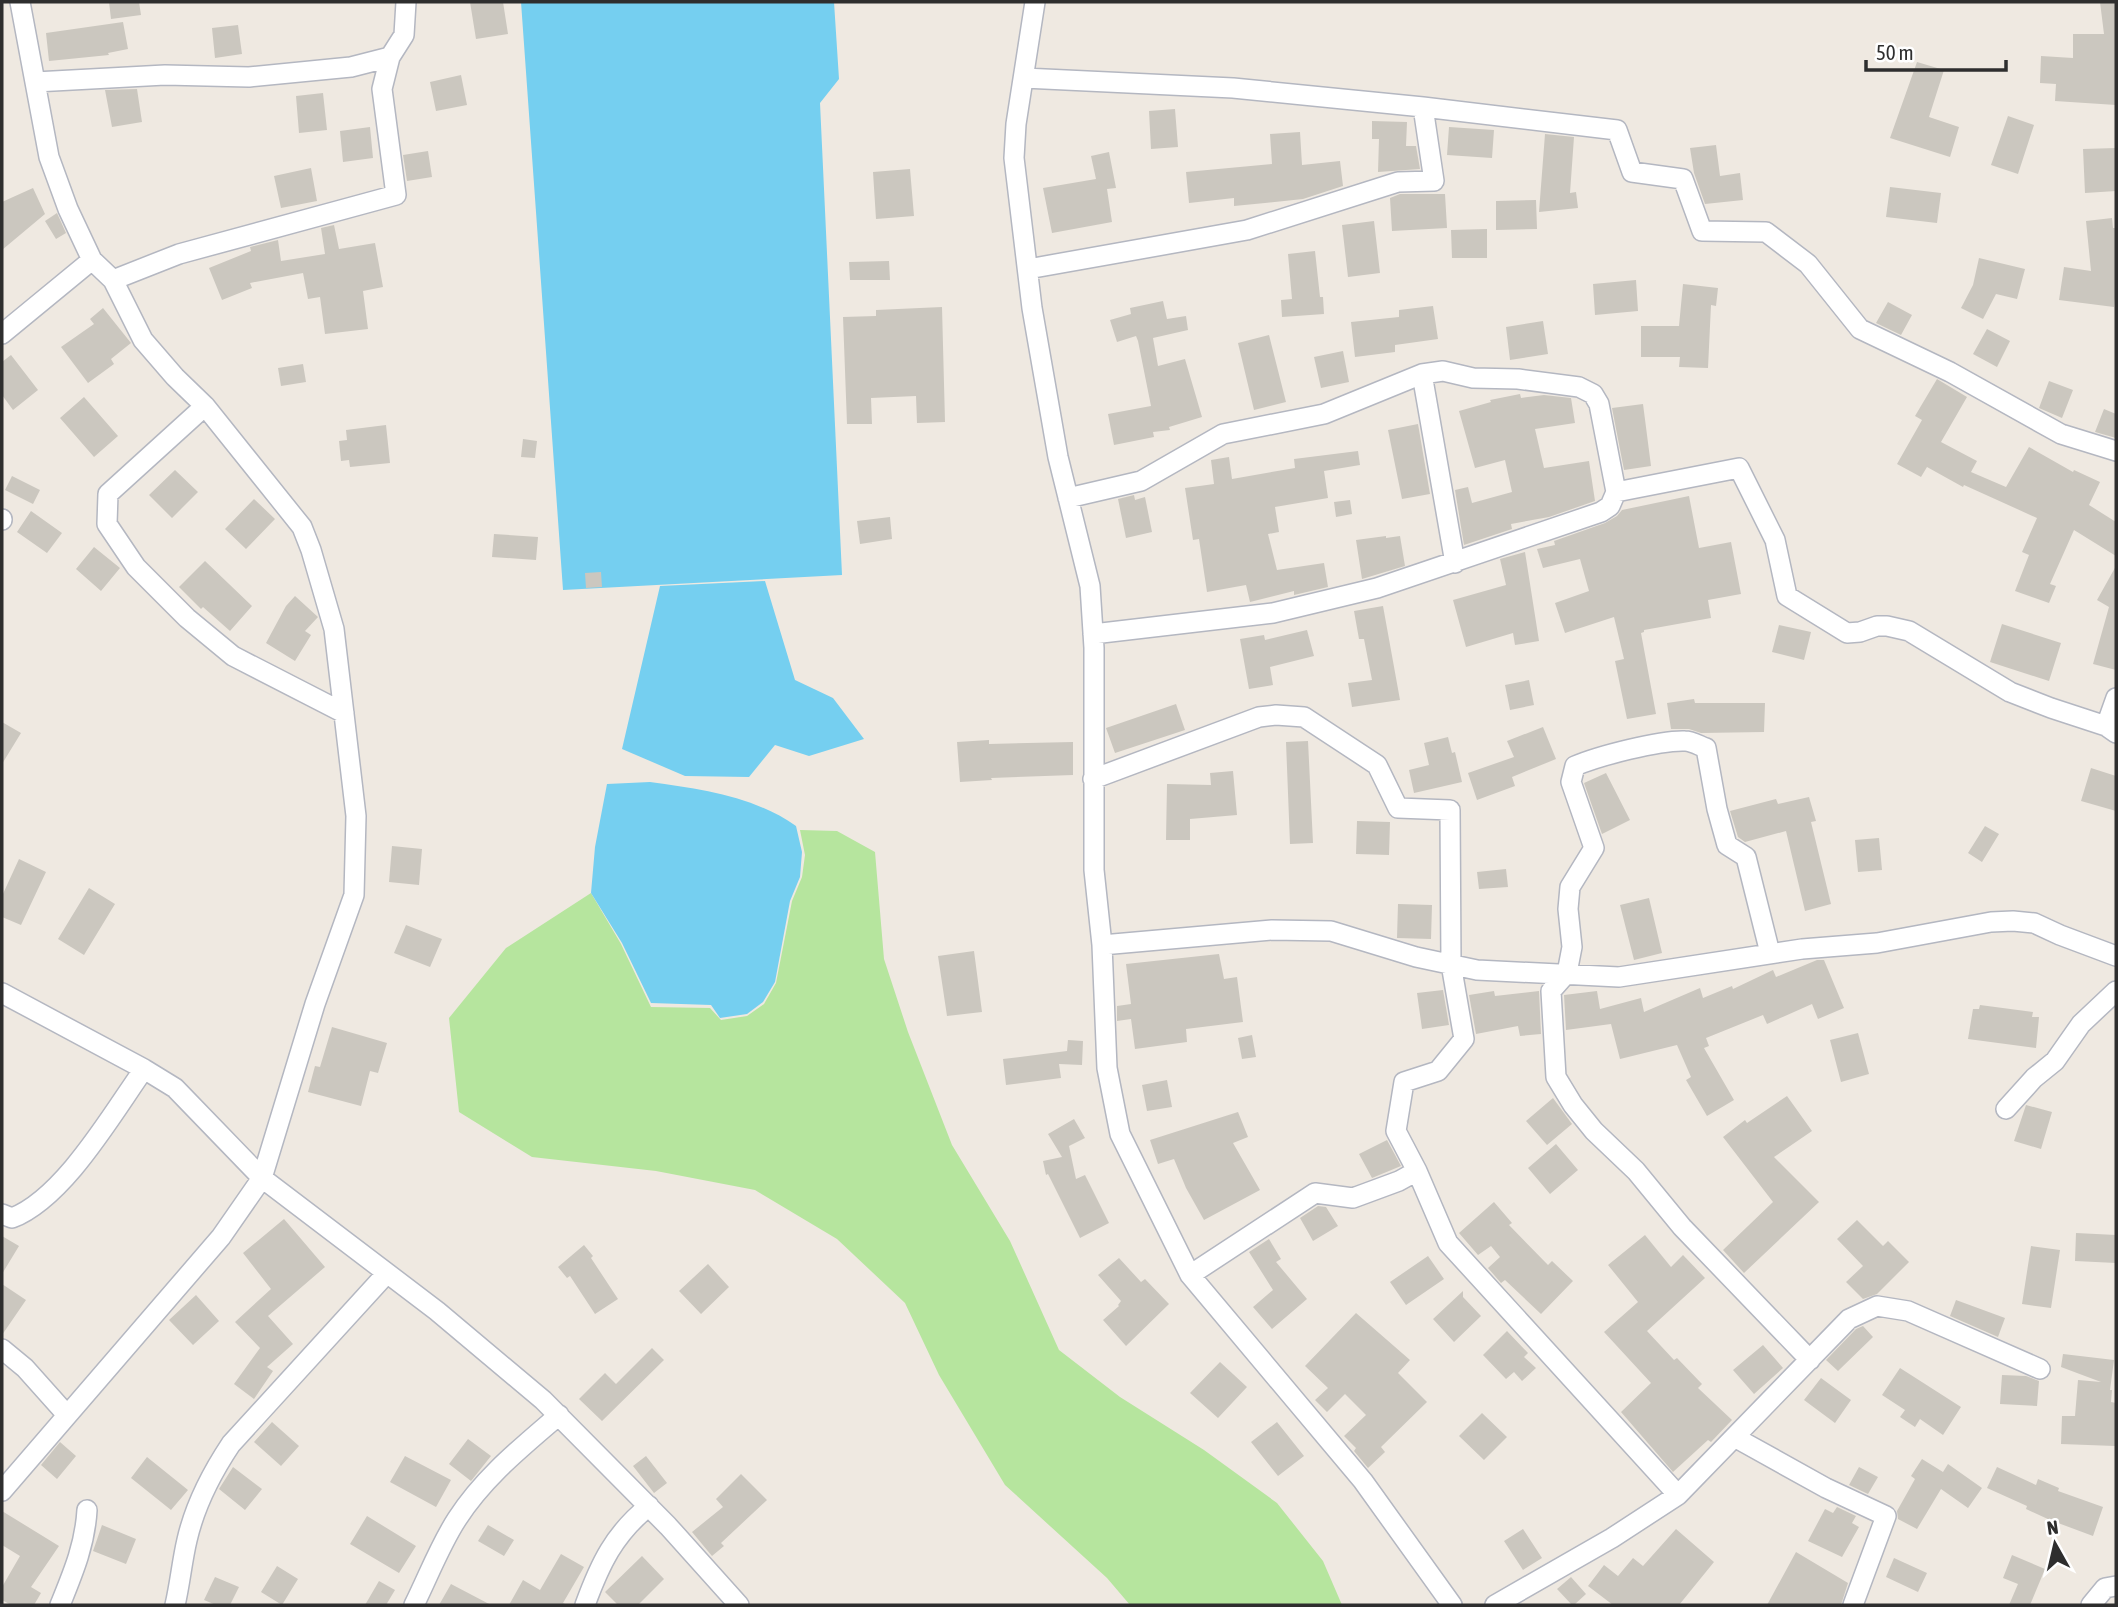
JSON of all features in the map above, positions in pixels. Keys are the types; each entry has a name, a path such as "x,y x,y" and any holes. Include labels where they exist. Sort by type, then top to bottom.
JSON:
{"street":[{"path":"2,1490 221,1237 262,1178 315,1004 354,895 356,816 334,629 302,527 205,406 143,340 113,280 92,260 68,209 49,157 20,2"},
{"path":"113,280 179,254 396,195 382,89 390,57 404,34 406,2"},
{"path":"1035,2 1016,124 1014,158 1027,269 1058,457 1090,586 1093,634 1094,870 1102,944 1107,1068 1120,1134 1190,1275 1363,1481 1452,1605"},
{"path":"35,82 165,75 248,77 351,67 390,57"},
{"path":"1024,78 1233,88 1617,130 1632,172 1683,179 1702,231 1766,232 1808,264 1860,329 1950,372 2061,434 2116,451"},
{"path":"1027,269 1247,230 1398,182 1434,181 1423,107"},
{"path":"2,334 92,260"},
{"path":"1068,498 1142,481 1223,433 1324,414 1422,374 1443,371 1473,378 1518,379 1579,387 1593,394 1599,404 1616,492 1610,506 1601,512 1377,588 1273,613 1093,634"},
{"path":"1422,374 1455,563"},
{"path":"205,406 108,494 107,524 136,567 187,618 233,656 344,713"},
{"path":"1616,492 1740,468 1775,540 1787,596 1847,633 1877,626 1909,631 2010,692 2111,729 2116,698"},
{"path":"1093,779 1259,717 1276,715 1304,718 1377,765 1398,808 1450,810 1451,964 1464,1039 1438,1071 1404,1082 1396,1131 1417,1171 1448,1244 1678,1495"},
{"path":"1770,953 1746,857 1727,845 1717,809 1706,748 1687,741 1594,758 1575,766 1571,782 1594,848 1570,887 1568,909 1572,947 1567,973 1551,991 1556,1077 1573,1105 1594,1131 1636,1171 1682,1227 1810,1360"},
{"path":"1102,944 1272,930 1331,931 1416,957 1477,970 1619,977 1770,953 1867,945 1991,922 2013,921 2034,923 2116,956"},
{"path":"2007,1109 2034,1078 2055,1061 2081,1024 2116,991"},
{"path":"2,993 144,1069 174,1088 262,1178 437,1311 543,1400 649,1506 739,1605"},
{"path":"2,1214 12,1218 27,1212 69,1174 144,1069"},
{"path":"1190,1275 1315,1193 1353,1198 1399,1181 1417,1171"},
{"path":"175,1605 187,1540 201,1497 214,1469 230,1444 387,1273"},
{"path":"1495,1605 1612,1538 1678,1495 1849,1319 1877,1306 1908,1311 2040,1369"},
{"path":"2,1349 25,1368 67,1415"},
{"path":"414,1605 456,1520 476,1492 512,1455 559,1415"},
{"path":"1736,1438 1826,1488 1886,1516 1853,1605"},
{"path":"585,1605 596,1574 615,1540 629,1522 649,1506"},
{"path":"60,1605 79,1560 85,1536 87,1510"},
{"path":"2091,1605 2105,1588 2116,1586"}],"green space":[{"path":"800,830 837,831 875,852 884,959 908,1032 952,1145 1010,1241 1059,1350 1120,1397 1204,1450 1277,1503 1323,1561 1342,1605 1130,1605 1107,1578 1005,1485 939,1375 905,1303 837,1239 755,1190 656,1171 532,1157 459,1112 449,1018 506,948 591,893 621,944 651,1007 710,1008 721,1020 747,1016 764,1004 776,983 792,901 802,877 805,855"}],"water":[{"path":"521,2 834,2 839,79 820,103 842,575 563,590"},
{"path":"765,581 795,680 833,698 864,739 809,756 775,745 749,777 685,776 622,749 660,586"},
{"path":"650,782 726,795 762,807 796,826 802,852 800,877 790,901 775,982 763,1002 747,1014 720,1018 711,1005 651,1003 622,943 591,893 595,847 607,784"}],"building":[{"path":"109,2 139,2 141,15 111,19"},
{"path":"470,2 503,2 508,34 476,39"},
{"path":"2100,2 2116,2 2116,105 2055,101 2056,84 2040,83 2041,56 2073,58 2073,34 2104,34"},
{"path":"123,22 128,49 108,53 109,55 49,61 46,33"},
{"path":"238,25 242,54 215,58 212,28"},
{"path":"1917,62 1944,70 1929,117 1959,127 1950,157 1890,138"},
{"path":"461,75 467,105 436,111 430,82"},
{"path":"137,89 142,122 112,127 105,90"},
{"path":"323,93 327,130 299,133 296,96"},
{"path":"1175,109 1178,147 1151,149 1149,111"},
{"path":"2008,116 2034,125 2018,174 1991,165"},
{"path":"1372,121 1407,122 1406,146 1416,146 1420,169 1378,172 1379,139 1372,139"},
{"path":"370,127 373,158 343,162 340,131"},
{"path":"1449,127 1494,130 1492,158 1447,155"},
{"path":"1300,132 1302,165 1340,161 1343,186 1303,199 1234,206 1234,198 1189,203 1186,172 1272,164 1270,134"},
{"path":"1545,134 1574,137 1570,193 1576,192 1578,208 1539,212"},
{"path":"1716,145 1720,176 1740,173 1743,200 1705,204 1694,173 1690,148"},
{"path":"2116,148 2116,191 2085,193 2083,149"},
{"path":"428,151 432,177 407,181 403,155"},
{"path":"1109,152 1116,188 1107,189 1112,222 1052,233 1043,188 1096,179 1091,156"},
{"path":"311,168 317,201 281,208 274,176"},
{"path":"910,169 914,216 876,219 873,172"},
{"path":"1890,187 1941,193 1937,223 1886,217"},
{"path":"33,188 45,214 2,250 2,202"},
{"path":"1400,194 1445,194 1447,228 1392,231 1390,198"},
{"path":"1536,200 1537,229 1496,230 1496,201"},
{"path":"57,213 66,233 56,239 45,221"},
{"path":"2112,218 2113,228 2116,228 2114,307 2059,300 2064,267 2091,271 2086,221"},
{"path":"1374,221 1380,273 1348,277 1342,225"},
{"path":"334,225 339,249 375,243 383,287 363,291 368,329 325,334 320,297 308,299 303,273 250,283 252,288 222,300 209,268 251,251 250,247 278,240 281,261 325,254 321,228"},
{"path":"1487,229 1487,258 1452,258 1451,230"},
{"path":"1315,251 1324,314 1282,317 1281,300 1292,299 1288,254"},
{"path":"1979,258 2025,269 2017,299 1996,294 1983,319 1961,308 1973,285"},
{"path":"889,261 890,280 850,280 849,262"},
{"path":"1636,280 1638,311 1595,315 1593,284"},
{"path":"1683,284 1718,288 1716,306 1711,305 1708,368 1679,367 1680,357 1641,357 1641,326 1679,326"},
{"path":"1163,301 1167,319 1186,316 1188,330 1153,338 1158,366 1185,359 1202,417 1169,427 1170,430 1153,432 1154,437 1114,445 1108,414 1151,406 1136,336 1117,342 1110,320 1131,314 1130,308"},
{"path":"1888,302 1912,315 1901,335 1876,323"},
{"path":"1433,306 1438,339 1395,345 1395,352 1355,357 1351,322 1399,317 1399,310"},
{"path":"942,307 945,422 917,423 916,396 871,398 872,424 847,424 843,317 876,316 876,310"},
{"path":"103,308 131,343 111,359 114,364 88,383 61,347 94,324 90,319"},
{"path":"1543,321 1548,354 1510,360 1506,327"},
{"path":"1987,329 2010,341 1997,367 1973,354"},
{"path":"1269,335 1286,402 1254,410 1238,343"},
{"path":"1343,351 1349,382 1321,388 1314,357"},
{"path":"11,355 38,390 13,410 2,395 2,362"},
{"path":"303,364 306,382 281,386 278,368"},
{"path":"1937,379 1967,397 1941,442 1977,461 1971,472 2006,487 2029,447 2073,472 2074,470 2100,482 2089,505 2116,522 2116,556 2074,530 2050,584 2056,586 2049,603 2015,591 2029,555 2022,552 2037,518 1964,485 1963,487 1927,467 1921,477 1897,464 1922,420 1915,416"},
{"path":"2049,381 2073,390 2062,418 2039,408"},
{"path":"1520,394 1521,398 1544,395 1571,398 1575,423 1535,429 1544,468 1589,461 1595,501 1549,517 1511,524 1512,529 1464,545 1455,490 1468,487 1472,503 1512,492 1505,460 1475,468 1459,411 1491,402 1490,400"},
{"path":"84,397 118,436 94,457 60,418"},
{"path":"1643,404 1651,466 1624,470 1612,408"},
{"path":"2104,409 2116,414 2116,438 2095,432"},
{"path":"1418,424 1430,494 1402,499 1388,430"},
{"path":"386,425 390,463 350,467 349,460 341,461 339,441 347,440 346,430"},
{"path":"523,439 537,441 535,458 521,457"},
{"path":"1358,451 1360,465 1324,471 1328,498 1275,507 1279,532 1268,534 1277,570 1324,563 1328,587 1294,595 1294,591 1250,602 1246,585 1207,592 1199,539 1193,540 1185,488 1214,484 1211,460 1229,457 1232,479 1295,468 1294,459"},
{"path":"175,470 198,492 172,518 149,495"},
{"path":"12,476 40,490 33,504 5,490"},
{"path":"1134,495 1135,500 1145,497 1152,532 1126,538 1118,499"},
{"path":"1689,496 1699,548 1731,542 1741,594 1708,600 1711,618 1644,630 1641,633 1656,714 1627,719 1615,661 1624,659 1614,617 1565,633 1555,603 1589,591 1580,559 1543,568 1537,549 1555,545 1554,541 1605,523 1622,510"},
{"path":"254,499 275,519 246,549 225,529"},
{"path":"1350,500 1352,514 1336,517 1334,502"},
{"path":"31,511 62,533 47,553 17,532"},
{"path":"890,517 892,539 860,544 857,521"},
{"path":"494,534 538,537 536,560 492,557"},
{"path":"1400,536 1405,566 1362,579 1356,540"},
{"path":"94,547 120,568 101,591 76,569"},
{"path":"1525,552 1539,641 1515,645 1513,633 1466,647 1453,600 1506,585 1500,559"},
{"path":"205,561 252,606 230,631 203,607 201,609 179,587"},
{"path":"2116,566 2116,670 2093,664 2109,607 2097,600"},
{"path":"601,572 602,587 586,588 585,573"},
{"path":"295,596 318,617 305,631 311,635 295,661 266,643 286,606"},
{"path":"1383,606 1400,700 1352,707 1348,683 1372,680 1364,639 1359,639 1354,611"},
{"path":"2002,624 2061,643 2049,681 1990,662"},
{"path":"1779,625 1811,632 1804,660 1772,652"},
{"path":"1307,630 1314,656 1270,667 1273,685 1249,689 1240,639 1264,635 1265,640"},
{"path":"1529,680 1534,705 1510,710 1505,685"},
{"path":"1694,699 1695,703 1765,703 1764,732 1701,733 1689,729 1671,729 1667,703"},
{"path":"1176,704 1185,730 1115,753 1106,728"},
{"path":"2,722 21,733 2,764"},
{"path":"1543,727 1556,759 1512,777 1515,786 1477,800 1468,773 1514,757 1507,741"},
{"path":"1448,737 1452,753 1455,752 1462,782 1414,793 1409,770 1429,765 1424,743"},
{"path":"989,740 989,744 1073,742 1073,775 960,782 957,742"},
{"path":"1308,741 1313,843 1290,844 1286,742"},
{"path":"2091,768 2116,776 2116,811 2081,801"},
{"path":"1233,771 1237,815 1190,819 1190,840 1166,840 1167,784 1211,785 1210,773"},
{"path":"1606,773 1630,820 1602,834 1584,783"},
{"path":"1809,797 1816,821 1811,822 1831,904 1805,911 1786,831 1745,842 1738,837 1730,811 1776,799 1778,804"},
{"path":"1357,821 1390,822 1389,855 1356,854"},
{"path":"1985,826 1999,834 1982,862 1968,853"},
{"path":"1879,838 1882,870 1858,872 1855,840"},
{"path":"392,846 422,849 419,885 389,882"},
{"path":"19,859 46,872 21,925 2,917 2,896"},
{"path":"1506,869 1508,887 1479,889 1477,872"},
{"path":"89,888 115,904 84,955 58,939"},
{"path":"1649,898 1662,953 1634,960 1620,905"},
{"path":"1398,904 1432,905 1431,939 1397,938"},
{"path":"406,925 442,939 430,967 394,953"},
{"path":"974,951 982,1012 947,1016 938,956"},
{"path":"1219,954 1224,979 1237,977 1243,1022 1186,1029 1187,1042 1135,1049 1131,1019 1117,1021 1117,1006 1131,1004 1126,964"},
{"path":"1817,960 1824,960 1844,1008 1818,1019 1812,1004 1767,1024 1763,1015 1706,1038 1709,1046 1704,1048 1734,1100 1707,1116 1686,1080 1691,1077 1677,1045 1620,1059 1611,1024 1566,1030 1564,995 1597,991 1600,1009 1641,998 1644,1012 1700,988 1703,998 1732,986 1733,989 1773,970 1776,977"},
{"path":"1443,990 1449,1025 1422,1029 1417,993"},
{"path":"1494,991 1495,996 1539,991 1541,1034 1520,1036 1518,1026 1476,1034 1469,995"},
{"path":"1980,1005 2033,1012 2032,1017 2039,1017 2036,1048 1968,1039 1973,1009 1979,1009"},
{"path":"332,1027 387,1043 378,1073 370,1071 361,1106 308,1092 315,1066 320,1067"},
{"path":"1858,1033 1869,1074 1841,1082 1830,1040"},
{"path":"1252,1035 1256,1057 1242,1059 1238,1038"},
{"path":"1068,1040 1083,1041 1082,1065 1059,1064 1061,1078 1006,1085 1003,1059 1067,1051"},
{"path":"1167,1080 1172,1107 1147,1111 1142,1085"},
{"path":"1787,1096 1812,1131 1774,1157 1819,1202 1744,1273 1723,1250 1773,1202 1723,1137 1745,1120 1747,1123"},
{"path":"1553,1098 1572,1124 1547,1145 1526,1121"},
{"path":"2026,1105 2052,1112 2041,1149 2014,1141"},
{"path":"1238,1112 1248,1137 1233,1143 1260,1190 1204,1220 1174,1159 1158,1164 1150,1140"},
{"path":"1074,1119 1085,1138 1069,1146 1076,1179 1085,1175 1109,1223 1080,1238 1048,1174 1046,1175 1043,1161 1062,1157 1048,1134"},
{"path":"1387,1140 1401,1166 1372,1178 1359,1154"},
{"path":"1556,1144 1578,1170 1550,1194 1528,1168"},
{"path":"1494,1202 1512,1223 1509,1225 1548,1265 1552,1261 1573,1281 1541,1314 1505,1280 1501,1283 1488,1268 1500,1257 1491,1246 1478,1255 1459,1233"},
{"path":"1318,1206 1326,1207 1338,1226 1313,1241 1300,1218"},
{"path":"284,1219 325,1267 268,1316 293,1344 267,1367 273,1371 254,1399 234,1384 260,1348 235,1322 271,1289 243,1253"},
{"path":"1857,1220 1883,1246 1888,1241 1909,1262 1877,1294 1863,1299 1846,1282 1863,1266 1837,1239"},
{"path":"2076,1233 2116,1235 2116,1263 2075,1261"},
{"path":"1645,1235 1671,1267 1683,1255 1705,1278 1647,1331 1674,1360 1677,1358 1702,1384 1698,1388 1732,1420 1711,1442 1708,1440 1673,1472 1621,1412 1651,1383 1604,1332 1638,1302 1608,1265"},
{"path":"2,1236 19,1246 2,1274"},
{"path":"1269,1239 1281,1259 1276,1262 1307,1299 1272,1329 1253,1307 1273,1290 1249,1252"},
{"path":"584,1245 618,1299 595,1314 570,1276 567,1278 558,1267"},
{"path":"2031,1246 2060,1250 2051,1308 2022,1304"},
{"path":"1428,1256 1444,1279 1406,1305 1390,1282"},
{"path":"1119,1258 1141,1282 1145,1279 1169,1304 1126,1346 1103,1320 1121,1301 1098,1275"},
{"path":"708,1264 729,1287 701,1314 679,1291"},
{"path":"2,1284 26,1300 2,1335"},
{"path":"1463,1291 1463,1297 1481,1316 1454,1342 1433,1319"},
{"path":"196,1295 219,1321 193,1345 169,1320"},
{"path":"1956,1300 2005,1318 1998,1337 1950,1316"},
{"path":"1356,1313 1410,1360 1398,1373 1427,1402 1381,1447 1385,1452 1368,1468 1354,1451 1356,1448 1344,1436 1366,1415 1345,1394 1327,1412 1315,1400 1328,1388 1305,1366"},
{"path":"1863,1326 1873,1337 1838,1371 1826,1360 1856,1329"},
{"path":"1507,1331 1528,1353 1524,1357 1536,1368 1522,1381 1514,1372 1506,1379 1483,1355"},
{"path":"1763,1345 1783,1368 1754,1394 1733,1370"},
{"path":"652,1348 664,1360 602,1421 579,1399 605,1373 616,1384"},
{"path":"2063,1354 2114,1360 2110,1390 2111,1402 2116,1403 2115,1446 2061,1444 2062,1416 2075,1416 2078,1380 2101,1382 2061,1367"},
{"path":"1220,1362 1247,1387 1218,1418 1190,1393"},
{"path":"1900,1368 1961,1407 1943,1435 1920,1419 1915,1427 1900,1417 1905,1410 1882,1395"},
{"path":"2002,1375 2026,1376 2039,1381 2037,1406 2000,1404"},
{"path":"1821,1378 1851,1400 1835,1423 1804,1400"},
{"path":"1482,1413 1507,1437 1484,1460 1459,1436"},
{"path":"272,1422 299,1446 281,1466 254,1442"},
{"path":"1277,1422 1304,1456 1278,1476 1251,1442"},
{"path":"468,1439 491,1456 471,1481 449,1464"},
{"path":"60,1442 76,1456 57,1479 41,1465"},
{"path":"405,1456 451,1480 436,1507 390,1482"},
{"path":"646,1456 667,1483 654,1493 633,1466"},
{"path":"147,1457 188,1490 171,1510 131,1478"},
{"path":"1922,1459 1943,1472 1948,1464 1982,1488 1968,1508 1941,1489 1917,1529 1898,1519 1897,1511 1915,1479 1911,1476"},
{"path":"233,1467 262,1489 245,1510 219,1489"},
{"path":"1859,1467 1878,1477 1868,1494 1849,1485"},
{"path":"1997,1467 2036,1485 2038,1479 2059,1488 2058,1491 2103,1507 2093,1536 2050,1520 1987,1488"},
{"path":"741,1474 767,1500 721,1543 724,1546 712,1556 692,1532 723,1507 716,1499"},
{"path":"1837,1507 1856,1516 1852,1523 1859,1527 1842,1557 1808,1541 1825,1509 1833,1513"},
{"path":"2,1511 59,1546 31,1587 41,1593 34,1605 11,1605 2,1600 2,1587 20,1556 2,1545"},
{"path":"367,1516 416,1546 399,1573 350,1544"},
{"path":"102,1525 136,1539 126,1564 93,1551"},
{"path":"488,1525 514,1540 504,1556 478,1541"},
{"path":"1523,1529 1542,1558 1523,1570 1504,1541"},
{"path":"1676,1529 1714,1562 1679,1605 1613,1605 1588,1586 1604,1565 1618,1576 1633,1558 1643,1566"},
{"path":"1796,1552 1848,1583 1841,1605 1767,1605"},
{"path":"561,1554 584,1567 563,1603 567,1605 509,1605 523,1580 540,1590"},
{"path":"2012,1555 2045,1569 2030,1605 2009,1605 2018,1584 2003,1578"},
{"path":"642,1556 664,1579 638,1605 618,1605 605,1592"},
{"path":"1894,1558 1927,1573 1918,1592 1886,1577"},
{"path":"277,1566 298,1579 282,1605 261,1592"},
{"path":"215,1577 239,1587 230,1605 216,1605 204,1600"},
{"path":"1571,1577 1586,1594 1574,1605 1557,1589"},
{"path":"379,1581 395,1590 386,1605 365,1605"},
{"path":"451,1584 491,1605 439,1605"}]}
